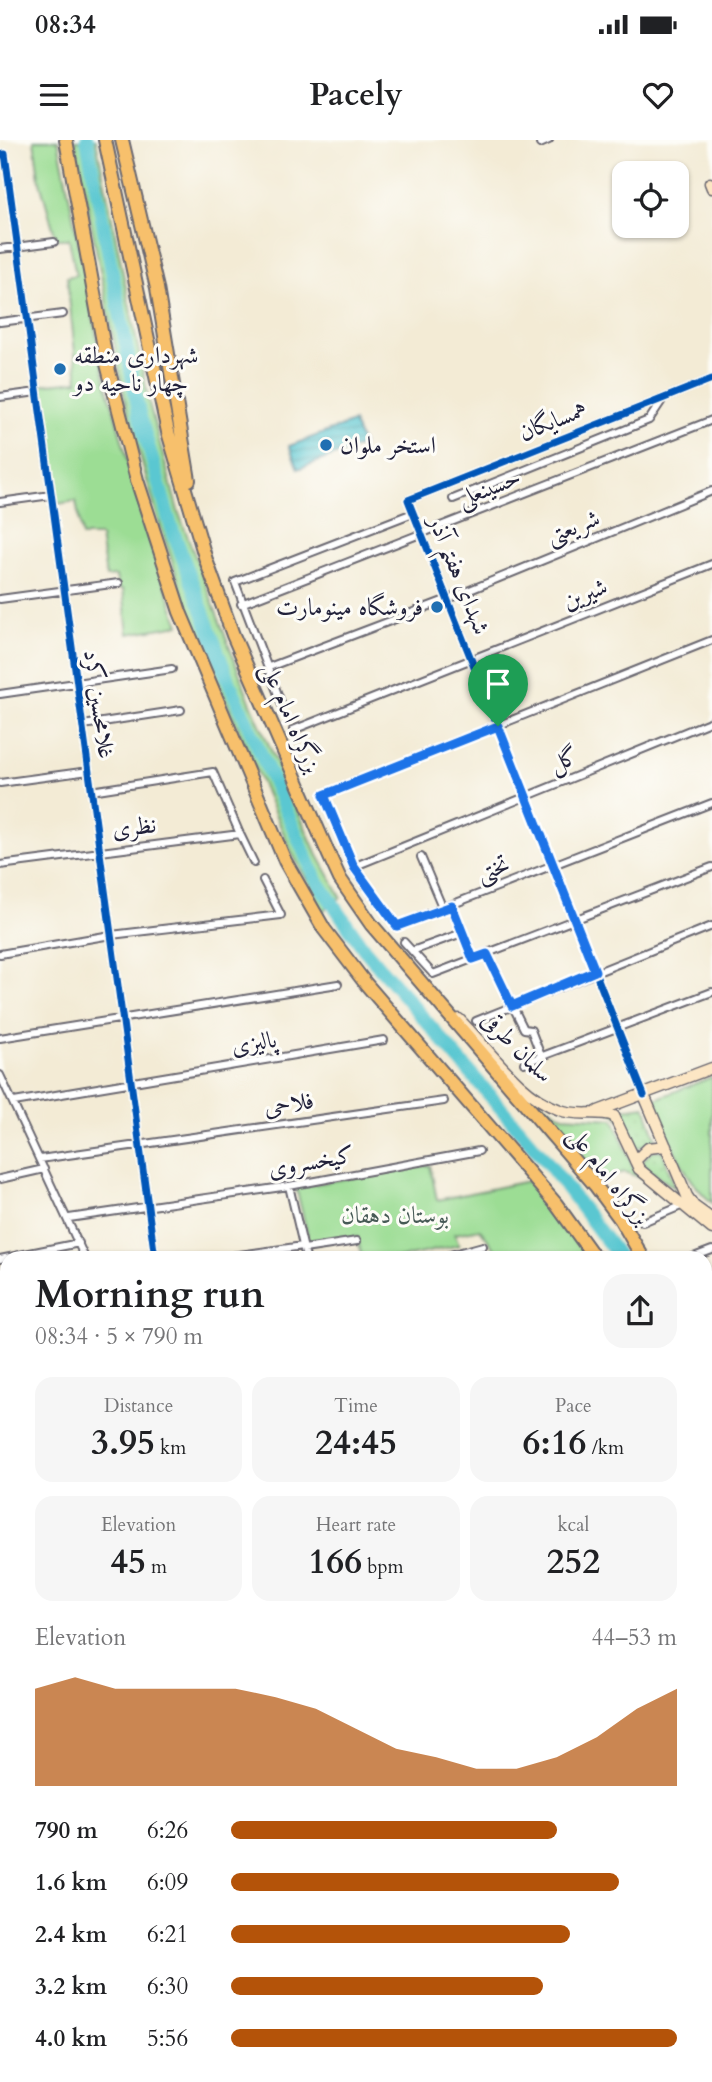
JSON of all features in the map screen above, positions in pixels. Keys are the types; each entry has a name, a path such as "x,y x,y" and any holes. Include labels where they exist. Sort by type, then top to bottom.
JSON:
{"highway":[{"path":"66,140 107,364 137,480 180,612 285,861 324,929 366,984 556,1204 590,1251"},
{"name":"بزرگراه امام علی","path":"105,140 168,432 206,560 243,658 340,879 371,924 595,1185 621,1220 639,1251"},
{"path":"122,140 157,288 206,560"}],"main road":[{"name":"سلمان طرقی","path":"418,980 536,1096 565,1112 597,1111 712,1068"},
{"path":"644,1095 690,1201 712,1219"},
{"path":"597,1111 617,1119 639,1168 681,1206 712,1229"},
{"path":"635,1161 648,1148 666,1146"}],"street":[{"path":"540,144 549,140"},
{"name":"غلامحسین کرد","path":"2,155 27,318 154,1251"},
{"path":"0,248 54,242"},
{"path":"0,322 63,314"},
{"name":"همسایگان","path":"408,500 712,379"},
{"path":"0,397 37,392"},
{"path":"453,499 649,420 664,398"},
{"name":"حسینعلی","path":"241,604 712,420"},
{"name":"شریعتی","path":"269,667 448,599 712,491"},
{"path":"0,502 51,495"},
{"name":"شهدای هفتم آذر","path":"408,500 644,1095"},
{"path":"282,705 269,667 241,604 235,582 413,513"},
{"name":"شیرین","path":"293,730 712,564"},
{"path":"0,599 118,583"},
{"path":"354,867 324,795 712,640"},
{"path":"0,694 172,669"},
{"path":"83,725 181,710"},
{"name":"گل","path":"354,867 712,721"},
{"path":"0,783 89,771"},
{"path":"92,791 210,772 215,774 254,863"},
{"name":"تختی","path":"354,867 397,926 712,803"},
{"name":"نظری","path":"0,865 240,834"},
{"path":"421,857 443,909"},
{"path":"404,942 433,974 712,867"},
{"path":"0,954 111,935 281,915 263,880"},
{"path":"452,906 473,959"},
{"path":"476,1021 712,926"},
{"path":"412,951 462,933"},
{"path":"487,954 524,1029 531,1030 541,1056"},
{"path":"0,1038 338,984"},
{"path":"524,1063 712,992"},
{"name":"پالیزی","path":"14,1102 384,1040"},
{"path":"0,1075 82,1251"},
{"path":"0,1094 9,1092"},
{"name":"فلاحی","path":"40,1159 444,1101"},
{"name":"کیخسروی","path":"69,1219 148,1205 289,1186 479,1152"},
{"path":"0,1179 44,1169"},
{"path":"289,1186 305,1251"},
{"path":"643,1222 681,1206"},
{"path":"273,1251 357,1241"},
{"path":"40,1251 79,1243"},
{"path":"465,1251 484,1246"}],"green space":[{"path":"34,140 58,140 105,378 151,545 179,625 128,634 123,589 118,589 116,576 106,577 100,536 82,536 76,501 57,504 39,385 78,381 67,277 76,275 69,239 56,239 39,178"},
{"path":"75,140 96,140 150,407 178,511 251,704 315,850 341,897 323,911 292,853 191,618 157,516 126,404"},
{"path":"712,1077 712,1203 701,1193 684,1168 653,1100"},
{"path":"516,1088 563,1116 614,1119 633,1168 645,1179 625,1172 596,1179"},
{"path":"645,1106 656,1139 634,1151 622,1121 607,1111"},
{"path":"662,1150 675,1188 640,1164 652,1151"},
{"name":"بوستان دهقان","path":"430,1165 437,1200 528,1181 561,1218 583,1251 496,1251 480,1229 455,1234 459,1245 432,1251 360,1251 357,1237 310,1245 296,1187"}],"water":[{"name":"استخر ملوان","path":"353,422 363,445 298,469 289,446"}],"waterway":[{"path":"87,140 139,413 170,523 227,677 316,879 364,949 547,1162 615,1251"}],"cycle path":[{"path":"0,155 5,154 154,1251"},
{"path":"644,1095 408,500 712,379"}],"place":[{"name":"شهرداری منطقه چهار ناحیه دو","path":"60,369"},
{"name":"استخر ملوان","path":"326,445"},
{"name":"فروشگاه مینومارت","path":"437,607"}],"route":[{"path":"498,726 595,971 512,1006 487,954 473,959 452,906 397,926 354,867 324,795 498,726"}]}
